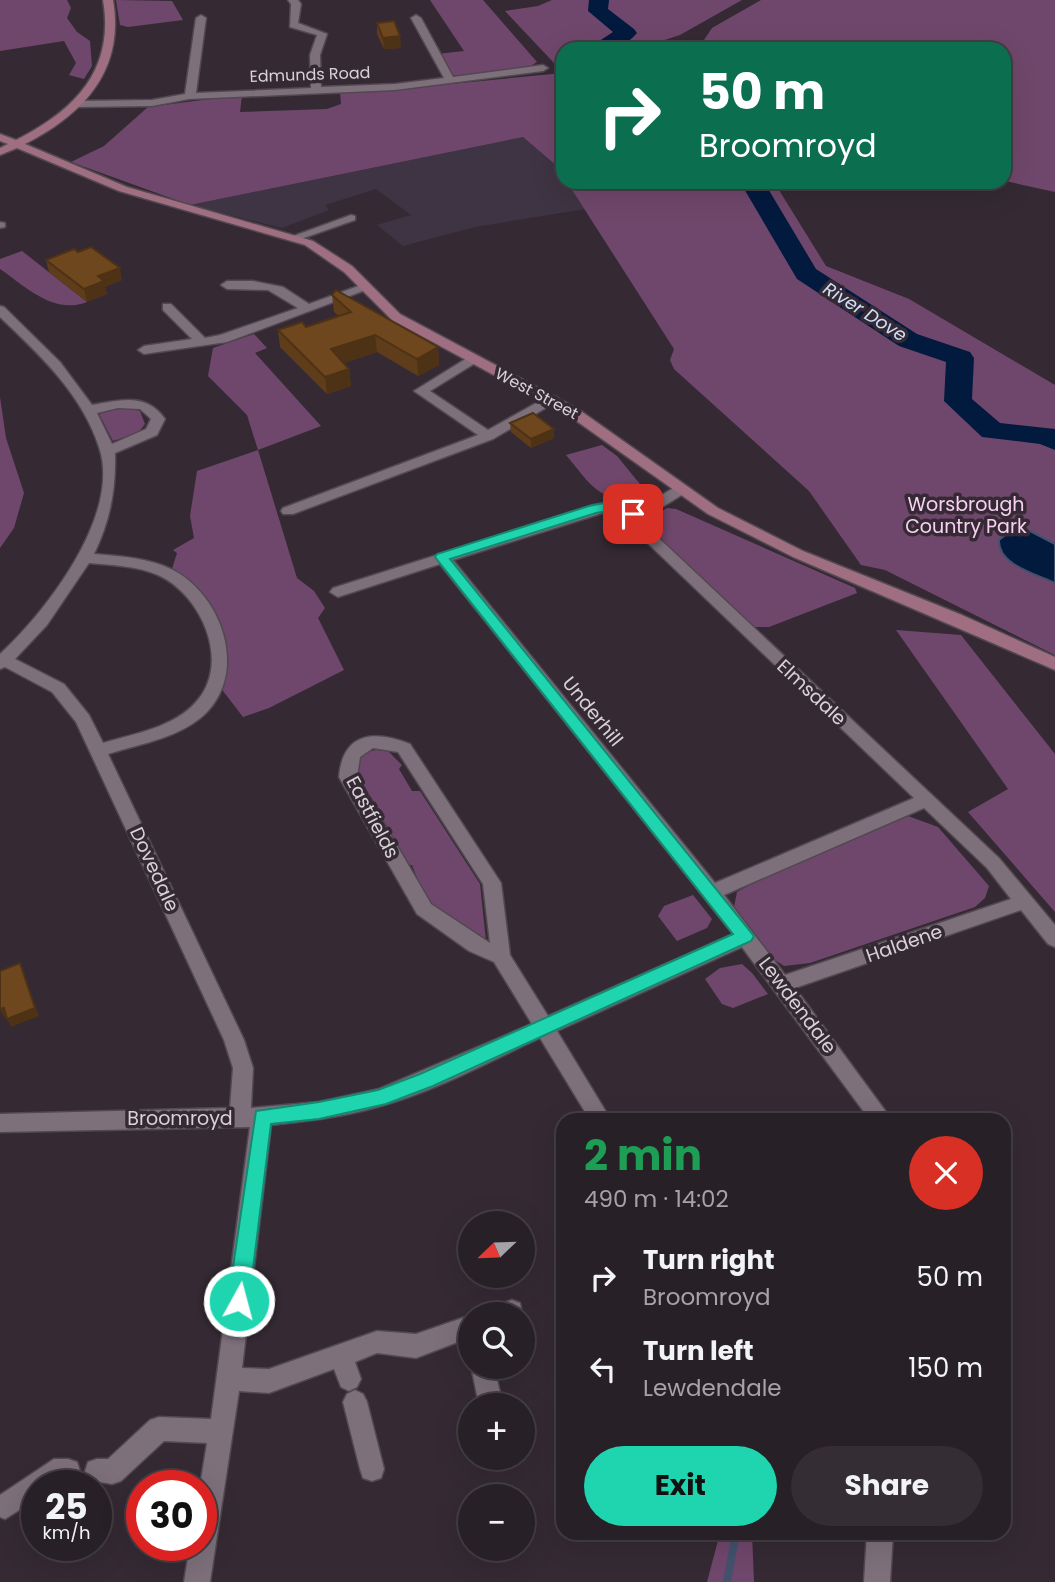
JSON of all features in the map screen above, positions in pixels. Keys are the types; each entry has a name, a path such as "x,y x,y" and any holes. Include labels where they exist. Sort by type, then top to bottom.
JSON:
{"main road":[{"path":"0,152 47,127 77,104 107,54 112,30 108,0"},
{"name":"West Street","path":"0,137 123,189 294,238 330,255 396,317 590,422 680,490 713,511 773,542 1055,664"}],"street":[{"path":"293,0 296,4 293,25 326,34 315,55 316,90"},
{"path":"189,96 201,18"},
{"path":"416,18 450,80"},
{"name":"Edmunds Road","path":"77,104 152,103 189,96 395,87 543,68"},
{"path":"294,238 351,218"},
{"path":"227,285 270,284 307,309"},
{"path":"144,350 222,339 365,288"},
{"path":"167,307 202,342"},
{"path":"0,310 45,352 89,410 108,451 109,487 102,522 86,558 50,610 2,661"},
{"path":"472,359 421,391 488,436"},
{"path":"288,511 344,483 488,436 552,400"},
{"path":"89,410 139,403 153,410 158,419 152,432 108,451"},
{"path":"338,592 594,509 609,506 639,515 680,490"},
{"name":"Elmsdale","path":"639,515 640,528 724,611 993,863 1055,939"},
{"name":"Underhill","path":"442,557 712,892"},
{"path":"86,558 140,564 167,573 189,589 205,609 216,635 219,654 215,689 202,708 181,721 99,751"},
{"name":"Dovedale","path":"2,661 58,688 83,719 234,1041 243,1068 251,1117 229,1379 197,1582"},
{"name":"Eastfields","path":"501,956 476,946 424,909 348,777 347,761 353,751 365,743 378,741 391,741 404,748 492,883 501,956 597,1113"},
{"path":"712,892 927,800"},
{"name":"Lewdendale","path":"712,892 877,1113"},
{"name":"Haldene","path":"783,984 1026,901"},
{"name":"Broomroyd","path":"0,1122 251,1117 319,1111 379,1098 427,1080 745,936"},
{"path":"229,1379 268,1381 377,1342 416,1346 458,1331"},
{"path":"341,1355 372,1469"},
{"path":"112,1472 159,1429 220,1431"},
{"path":"5,1507 21,1495"},
{"path":"877,1582 880,1540"}],"shaded area":[{"path":"523,137 556,165 556,189 572,189 585,209 475,227 403,246 377,225 411,215 376,189 325,205 329,210 282,228 190,205"}],"green space":[{"path":"0,0 67,0 71,8 67,18 77,32 90,41 92,66 84,79 69,75 76,63 64,41 0,51"},
{"path":"116,0 172,1 183,20 128,27 120,25"},
{"path":"430,0 483,0 537,62 529,67 457,76 450,74 437,54 464,51"},
{"path":"552,0 742,0 680,35 658,42 556,42 554,63 505,11 538,6"},
{"path":"761,0 1055,0 1055,192 1011,182 1011,42 698,42 704,40 712,28"},
{"path":"556,74 556,165 523,137 190,205 71,162 104,146 148,107 242,95 240,112 327,109 341,104 340,91 409,88"},
{"name":"Worsbrough Country Park","path":"571,189 778,189 826,266 909,299 1055,385 1055,655 885,570 861,565 809,491 674,369 670,360 674,349"},
{"path":"22,251 87,302 63,305 52,302 30,291 0,269 0,259"},
{"path":"254,334 267,348 255,353 321,426 258,450 247,415 208,376 213,348"},
{"path":"0,397 6,438 24,493 14,528 0,548"},
{"path":"129,408 140,411 145,424 138,433 113,441 99,414"},
{"path":"602,445 617,456 644,489 646,495 642,500 605,495 590,483 566,455"},
{"path":"258,450 297,578 314,591 325,608 318,618 344,670 269,708 243,717 220,687 222,634 210,604 193,585 172,569 177,553 173,550 194,538 190,516 197,471"},
{"path":"667,508 676,509 855,588 857,593 769,627 753,627 655,535 647,520"},
{"path":"896,630 961,635 1055,754 1055,912 968,812 1008,789"},
{"path":"388,751 402,765 399,769 412,791 420,791 480,884 486,941 440,912 425,893 412,865 406,865 372,813 377,807 360,779 354,781 355,758 363,752"},
{"path":"908,816 938,827 989,886 985,898 975,907 810,963 784,966 772,958 734,907 737,892 764,876"},
{"path":"693,895 712,919 707,928 677,941 658,916 664,906"},
{"path":"742,964 768,994 733,1008 722,1004 705,979 720,968"},
{"path":"718,1540 752,1540 754,1582 707,1582"}],"water":[{"path":"1030,531 1055,544 1055,583 1011,562 1000,549 999,540 1008,533"}],"building":[{"path":"394,21 400,36 383,38 377,23"},
{"path":"91,247 120,268 98,276 104,281 84,289 46,260 74,249 78,252"},
{"path":"336,290 438,347 417,359 375,335 331,349 349,369 325,377 278,330 302,322 306,327 351,312 332,295"},
{"path":"533,413 554,429 531,439 510,423"},
{"path":"20,963 35,1008 7,1019 4,1008 0,1009 0,971"}],"waterway":[{"name":"River Dove","path":"599,0 598,11 627,33 610,42"},
{"name":"River Dove","path":"756,189 806,274 908,340 960,358 958,401 992,431 1047,436 1055,441"},
{"path":"727,1582 735,1540"}],"route":[{"path":"239,1301 262,1116 319,1111 379,1098 427,1080 745,936 442,557 594,509 609,506 633,514"}]}
